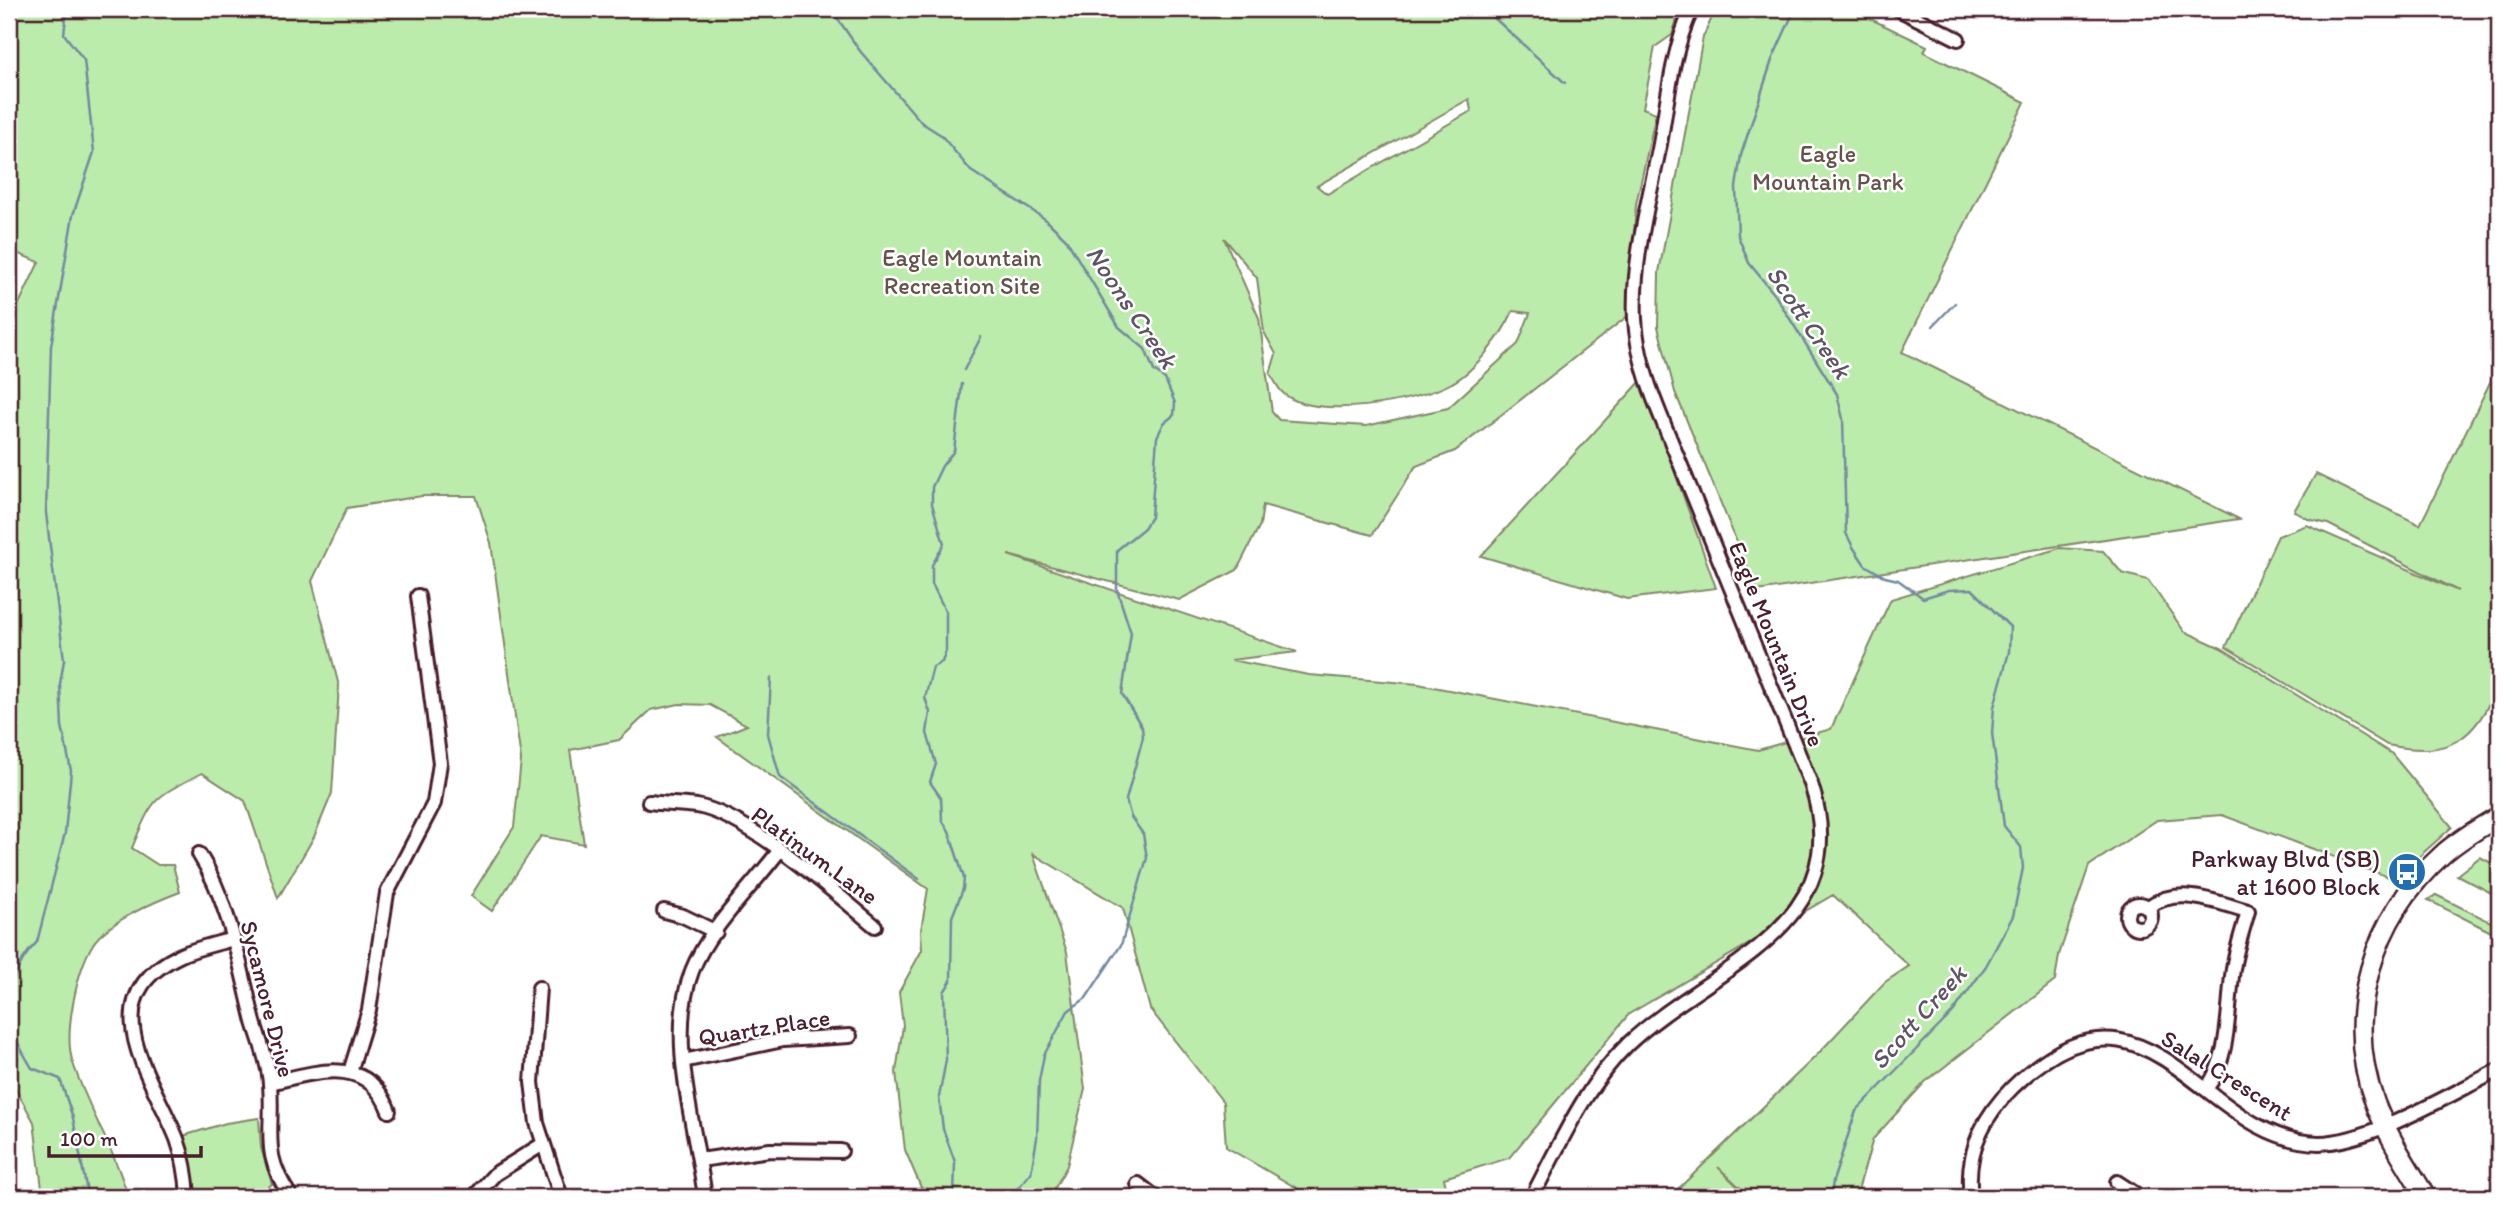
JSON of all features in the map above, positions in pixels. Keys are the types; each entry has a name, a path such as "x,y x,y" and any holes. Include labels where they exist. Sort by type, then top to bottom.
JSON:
{"street":[{"name":"Eagle Mountain Drive","path":"1532,1197 1583,1101 1608,1067 1645,1030 1745,959 1781,929 1807,892 1819,849 1819,817 1811,784 1659,412 1642,365 1637,337 1635,293 1641,247 1675,63 1692,9"},
{"path":"1898,9 1958,39"},
{"path":"350,1072 370,1002 387,893 429,814 440,777 418,596"},
{"name":"Platinum Lane","path":"649,802 698,806 732,820 779,851 875,926"},
{"path":"2426,1197 2385,1125 2371,1089 2362,1043 2364,996 2376,949 2393,913 2418,878 2449,848 2499,816"},
{"path":"705,1197 683,1061 680,1015 692,970 716,932 779,851"},
{"name":"Sycamore Drive","path":"199,854 210,872 233,939 270,1083 269,1144 275,1166 291,1197"},
{"path":"2148,907 2161,898 2185,895 2248,911 2234,965 2220,1065 2206,1089"},
{"path":"664,911 716,932"},
{"path":"188,1197 187,1176 178,1141 136,1053 131,1029 135,1004 145,984 160,968 182,955 233,939"},
{"path":"539,988 532,1082 537,1123 561,1197"},
{"name":"Quartz Place","path":"683,1061 783,1040 850,1036"},
{"name":"Salal Crescent","path":"1971,1197 1972,1154 1984,1121 2027,1074 2059,1052 2097,1042 2131,1044 2160,1054 2263,1127 2299,1141 2340,1141 2385,1125 2499,1070"},
{"path":"270,1083 324,1070 350,1072 373,1084 382,1093 388,1111"},
{"path":"474,1197 495,1174 543,1144"},
{"path":"700,1160 770,1150 841,1151"},
{"path":"2118,1182 2140,1197"},
{"path":"1138,1184 1155,1197"}],"green space":[{"name":"Eagle Mountain Recreation Site","path":"9,9 1677,9 1675,12 1679,13 1672,35 1655,47 1643,108 1656,113 1636,204 1629,315 1455,451 1416,466 1372,535 1263,505 1260,525 1237,570 1179,600 1008,555 1297,652 1231,660 1309,675 1418,684 1758,750 1831,729 1891,599 2060,548 2103,551 2122,573 2148,580 2184,631 2221,648 2392,754 2452,827 2394,879 2222,815 2157,820 2089,866 2059,955 2055,981 1925,1082 1873,1139 1856,1197 1750,1197 1718,1167 1748,1197 1615,1197 1676,1191 1816,1056 1885,982 1909,966 1833,895 1629,1014 1509,1158 1444,1178 1448,1197 1312,1197 1226,1147 1223,1102 1150,1009 1123,908 1033,854 1067,952 1085,1089 1067,1166 1050,1197 925,1197 905,1150 896,1072 903,1026 899,992 922,950 921,930 928,889 717,737 747,725 710,705 679,704 651,710 619,740 570,750 584,844 541,836 492,911 471,896 514,827 521,760 491,543 476,496 422,496 347,508 312,581 339,686 332,793 314,837 278,898 245,801 202,773 164,794 150,808 132,848 158,865 173,865 180,892 120,920 93,944 77,985 70,1036 70,1051 79,1080 128,1197 43,1197 34,1122 9,1077 9,307 16,310 39,262 9,250","holes":["1469,99 1471,111 1327,194 1317,186","1224,238 1257,278 1264,332 1276,354 1270,374 1282,392 1297,401 1316,406 1366,406 1415,397 1436,390 1461,377 1479,361 1513,311 1530,313 1518,344 1448,408 1366,426 1279,420 1272,412 1259,318"]},
{"name":"Eagle Mountain Park","path":"1716,9 1850,9 1927,46 1924,52 2025,102 1902,352 2239,519 1757,591 1675,392 1658,327 1659,272 1703,37"},
{"path":"2499,364 2499,682 2480,719 2458,740 2428,749 2387,745 2226,647 2278,536 2307,525 2458,591 2328,524 2308,519 2294,511 2316,474 2420,525"},
{"path":"1642,380 1716,588 1627,599 1481,556"},
{"path":"2480,857 2499,867 2499,897 2457,875"},
{"path":"2436,895 2499,926 2499,936 2428,900"},
{"path":"259,1118 261,1148 272,1184 256,1197 195,1197 191,1164 183,1136 226,1123"}],"waterway":[{"path":"67,9 64,34 84,60 94,152 73,215 51,346 46,513 64,660 60,684 62,726 71,771 65,833 37,942 29,950 13,982 9,1017 21,1049 32,1068 60,1079 73,1118 88,1197"},
{"name":"Noons Creek","path":"831,9 860,51 922,123 941,135 971,171 1045,219 1066,239 1119,327 1145,349 1154,371 1165,379 1175,403 1174,415 1164,423 1157,437 1151,517 1144,528 1117,550 1117,590 1131,633 1122,694 1142,727 1143,737 1126,800 1131,817 1143,834 1147,858 1121,945 1086,998 1068,1011 1044,1055 1039,1081 1037,1138 1031,1173 1010,1197"},
{"name":"Scott Creek","path":"1795,9 1772,60 1741,155 1736,187 1738,236 1749,263 1775,295 1837,394 1843,419 1846,533 1865,565 1885,577 1898,580 1923,598 1949,590 1972,589 2010,627 2009,652 1994,707 1992,733 2004,826 2021,847 2023,868 2013,916 1986,966 1953,1012 1856,1111 1833,1181 1831,1197"},
{"path":"1490,14 1565,83"},
{"path":"1933,326 1955,303"},
{"path":"964,370 981,337"},
{"path":"954,1197 955,1162 943,1129 939,1097 946,1060 944,992 951,981 952,917 963,889 964,878 949,831 942,820 941,798 930,782 936,764 927,733 930,712 925,698 933,667 942,662 946,651 946,612 932,584 932,565 944,544 932,504 932,487 942,466 954,451 962,384"},
{"path":"771,678 768,734 780,777 919,879"}],"place":[{"name":"Parkway Blvd (SB) at 1600 Block","path":"2407,872"}]}
